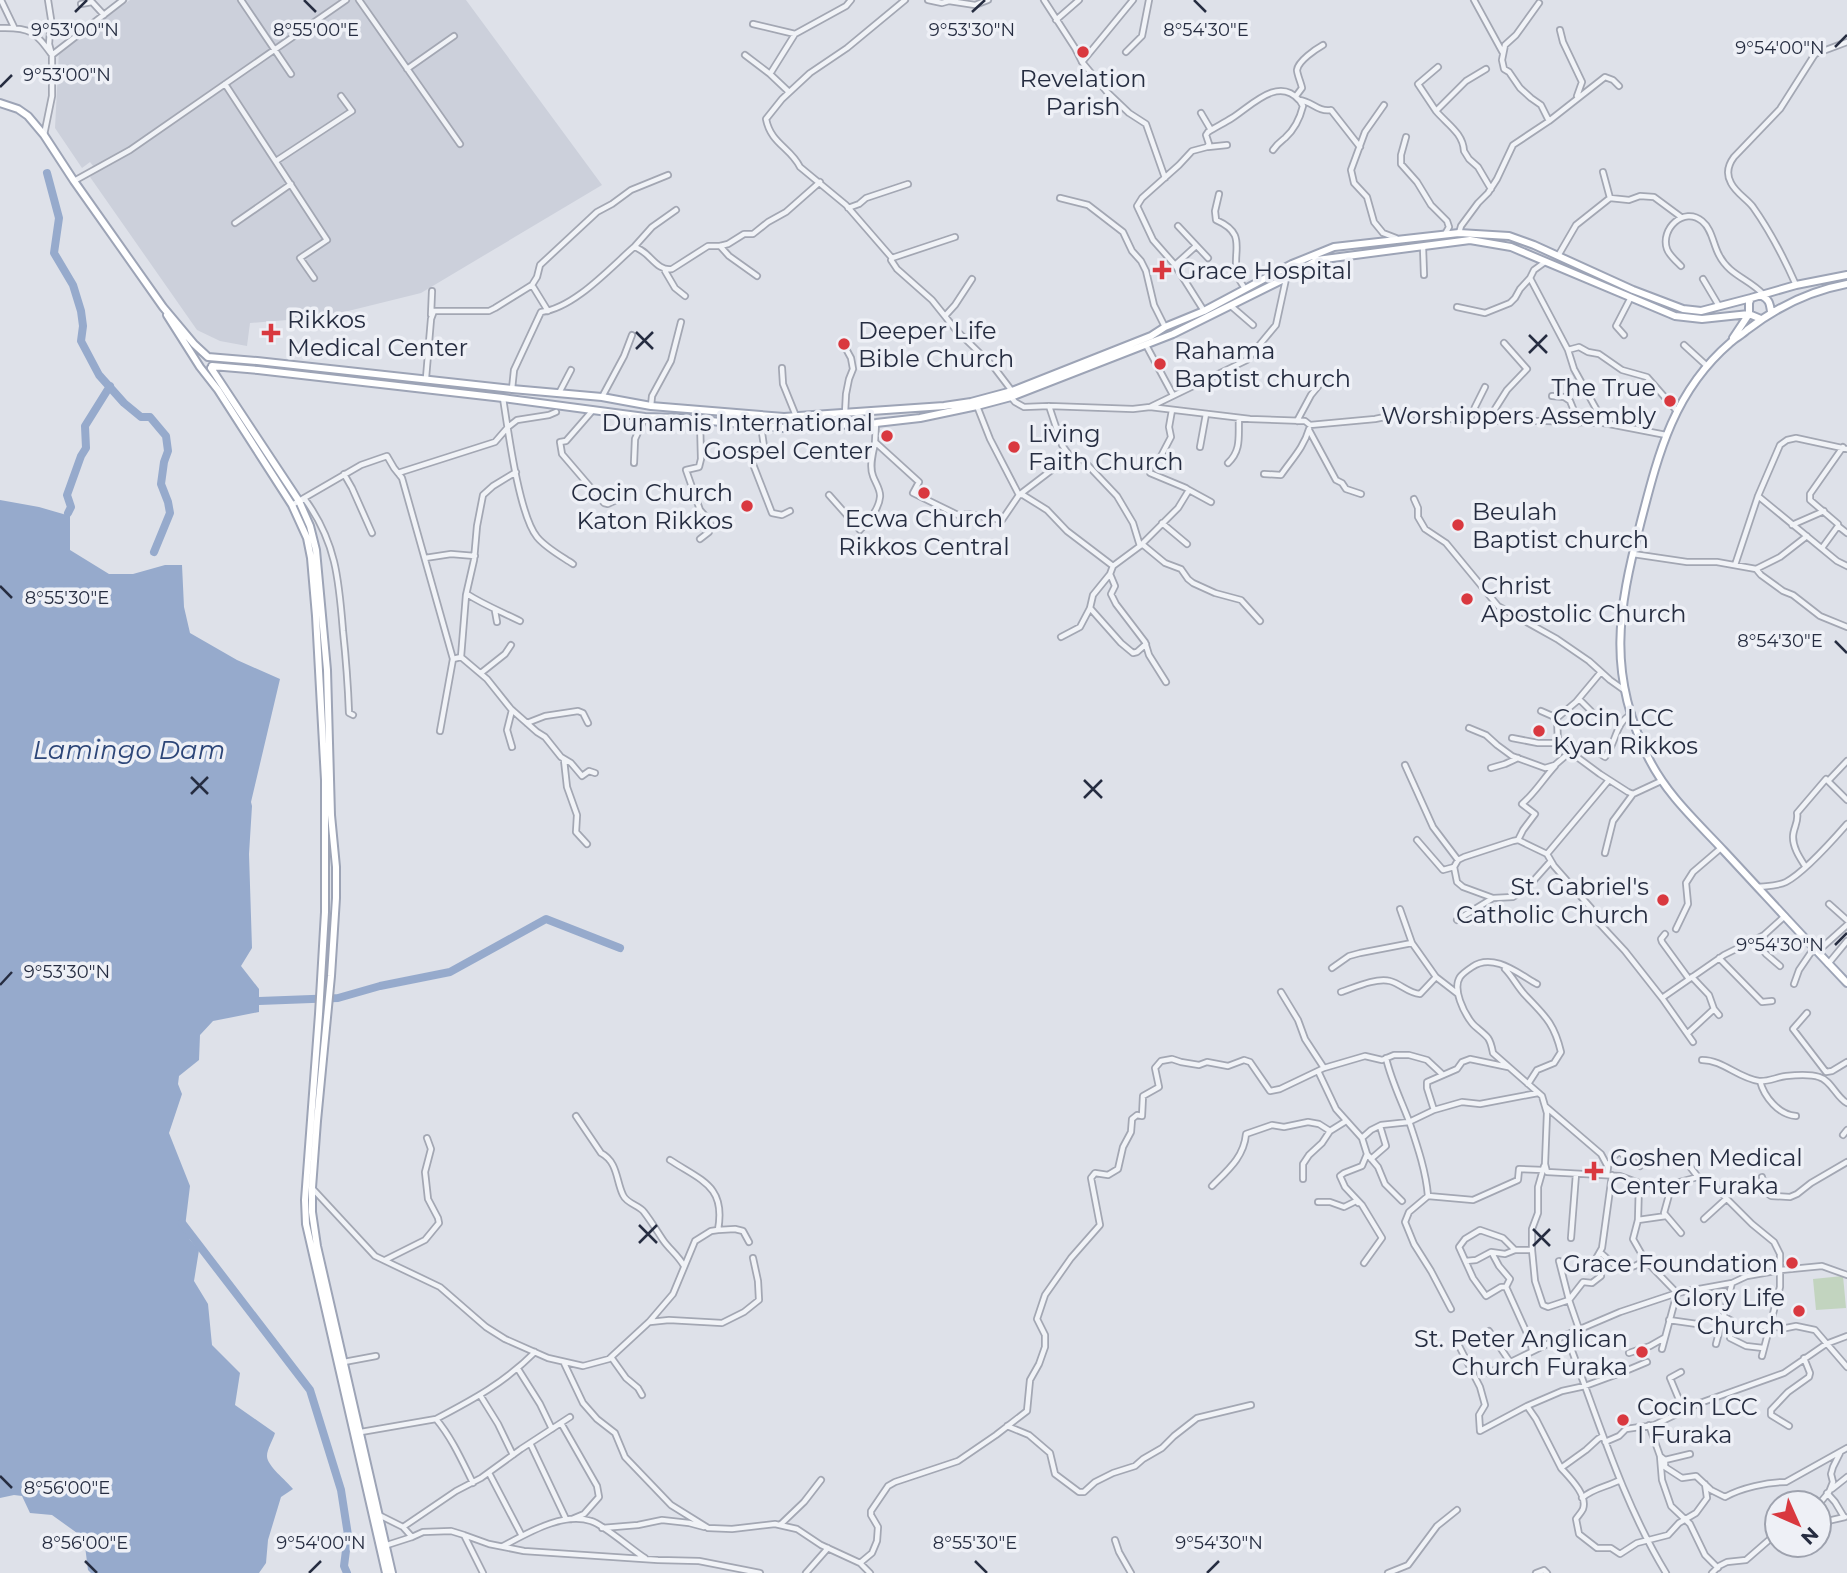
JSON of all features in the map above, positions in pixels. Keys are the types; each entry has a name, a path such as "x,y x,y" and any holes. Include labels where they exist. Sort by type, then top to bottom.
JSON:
{"main road":[{"path":"0,103 19,109 44,135 163,307 212,361 211,367 301,499 310,526 316,550 327,670 335,867 331,976 317,1121 312,1212 317,1246 379,1515 386,1573"},
{"path":"200,367 201,359 208,357 601,397 651,406 775,417 796,416 944,406 1011,394 1151,336 1246,290 1292,264 1334,247 1459,233 1509,236 1683,309 1701,312 1796,285 1847,275"},
{"path":"200,367 204,370 211,367 258,370 645,417 783,428 876,423 920,418 977,406 1146,345 1231,306 1317,260 1470,240 1511,247 1675,316 1690,319 1749,314 1761,319"},
{"path":"1846,981 1661,781 1648,757 1624,690 1619,632 1626,580 1658,455 1684,396 1730,342 1771,312 1815,292 1847,284"},
{"path":"1761,295 1770,304 1771,312"},
{"path":"1730,342 1749,314 1751,298"},
{"path":"163,307 171,325 218,390 292,505 307,538 316,615 325,780 325,912 305,1200 306,1224 383,1546 392,1573"},
{"path":"1718,318 1736,320 1740,327"}],"street":[{"path":"1,0 14,27"},
{"path":"44,135 52,96 52,55 49,44 51,19 48,0"},
{"path":"52,55 123,0"},
{"path":"241,0 291,74"},
{"path":"74,181 130,150 346,0"},
{"path":"359,0 460,144"},
{"path":"770,74 795,34 827,18 851,0"},
{"path":"905,0 847,48 810,73 766,119 775,140 800,167 848,208 891,258 897,269 923,292 956,330 997,370 1015,402 1024,407 1150,407 1239,418 1305,421 1336,480 1346,489 1361,494"},
{"path":"928,0 975,5 988,0"},
{"path":"1044,0 1082,62 1107,92 1129,113 1146,124 1165,178"},
{"path":"1056,20 1079,0"},
{"path":"1082,62 1133,0"},
{"path":"1125,52 1142,36 1149,0"},
{"path":"1474,0 1503,54"},
{"path":"80,4 92,2 104,15"},
{"path":"1539,3 1516,35 1505,44 1504,69 1520,88 1541,104 1549,121"},
{"path":"752,24 795,34"},
{"path":"0,28 14,27 36,34 52,55"},
{"path":"1560,30 1582,82 1577,97"},
{"path":"407,69 454,36"},
{"path":"1796,285 1782,253 1752,205 1731,183 1728,169 1734,158 1780,109 1815,54 1847,42"},
{"path":"1298,98 1302,88 1298,66 1307,55 1323,45"},
{"path":"745,55 789,92"},
{"path":"1438,67 1418,84 1436,111 1460,137 1464,151 1469,159 1475,162 1491,189"},
{"path":"1436,111 1466,81 1486,69"},
{"path":"1459,233 1461,226 1491,189 1513,145 1605,77 1619,86"},
{"path":"225,84 327,240 300,258 314,278"},
{"path":"1207,147 1209,144 1206,135 1211,130 1267,94 1286,91 1322,111 1331,110 1360,147"},
{"path":"276,161 352,111 341,96"},
{"path":"1273,150 1301,114 1303,106 1298,98"},
{"path":"1384,105 1365,132 1352,170 1354,183 1367,197 1374,222 1389,236 1404,239"},
{"path":"1201,113 1211,130"},
{"path":"1406,137 1401,164 1417,182 1431,205 1447,221 1449,227 1445,235"},
{"path":"1204,311 1175,265 1153,240 1137,206 1142,198 1192,151 1227,145"},
{"path":"1603,172 1610,198"},
{"path":"431,319 434,311 489,310 512,299 532,285 540,265 597,212 631,190 668,175"},
{"path":"665,270 672,269 708,246 728,244 744,234 753,234 786,212 820,182"},
{"path":"235,223 291,184"},
{"path":"848,208 866,198 908,184"},
{"path":"1219,194 1214,215 1216,220 1228,225 1237,241 1237,275 1246,290"},
{"path":"1559,256 1576,225 1610,198 1629,200 1640,196 1654,197 1682,217"},
{"path":"1060,198 1088,205 1124,232 1132,251 1142,261 1154,305 1165,327"},
{"path":"512,389 514,370 541,312 571,302 634,247 652,227 676,210"},
{"path":"1681,266 1668,251 1666,235 1678,219 1686,216 1701,220 1709,230 1722,260 1736,275 1756,286 1761,295"},
{"path":"1178,226 1208,258"},
{"path":"891,258 955,237"},
{"path":"720,246 757,276"},
{"path":"1175,265 1196,246"},
{"path":"634,247 641,249 665,270 675,288 685,296"},
{"path":"1423,247 1424,275"},
{"path":"1457,307 1485,313 1510,303 1534,270 1545,261"},
{"path":"1150,407 1247,360 1276,325 1286,278"},
{"path":"1530,278 1568,349 1574,369 1605,423"},
{"path":"945,316 972,279"},
{"path":"1703,279 1719,307"},
{"path":"532,285 548,311"},
{"path":"426,378 432,291"},
{"path":"1624,335 1616,326 1630,299"},
{"path":"1231,306 1253,325"},
{"path":"651,406 652,396 671,361 681,322"},
{"path":"601,397 624,356 632,335"},
{"path":"1487,421 1507,390 1527,369 1504,343"},
{"path":"1146,345 1173,395"},
{"path":"1684,345 1707,366"},
{"path":"845,346 852,358 853,369 846,394 845,413"},
{"path":"1568,349 1579,347 1599,354 1622,370 1647,377 1676,410"},
{"path":"782,368 783,384 796,416"},
{"path":"559,393 572,370"},
{"path":"1297,421 1311,395 1325,378"},
{"path":"1470,420 1485,387"},
{"path":"1552,396 1564,397 1570,401 1579,423"},
{"path":"503,398 516,472 530,527 541,541 573,564"},
{"path":"977,406 990,439 1019,495"},
{"path":"1049,406 1062,445 1070,456 1081,458 1117,496 1133,523 1141,545 1165,563 1181,569 1193,583 1241,600 1260,621"},
{"path":"594,410 566,441 561,442 562,454 604,503 608,504 623,497"},
{"path":"1171,410 1171,438 1160,458 1149,467 1150,473 1189,489 1211,502"},
{"path":"398,472 495,442 508,426 517,420 556,412"},
{"path":"1309,427 1404,413 1487,421 1605,423 1666,435"},
{"path":"1200,447 1206,414"},
{"path":"635,463 635,439 645,417"},
{"path":"1228,463 1236,456 1238,448 1239,418"},
{"path":"700,421 699,467 686,470 700,510 711,526 709,532 700,539"},
{"path":"829,495 860,530 872,517 881,498 872,474 876,423"},
{"path":"761,426 765,453 751,459 772,513 782,515 790,511"},
{"path":"1265,474 1282,475 1299,453 1309,427"},
{"path":"1735,565 1758,496 1780,445 1787,440 1796,438 1845,448 1810,494 1811,500 1847,533"},
{"path":"875,442 919,482 913,493 960,516 968,514 1002,520 1019,495 1070,456"},
{"path":"292,505 360,465 387,456 402,478 453,659 440,731"},
{"path":"461,657 467,594 483,495 516,472"},
{"path":"344,474 372,533"},
{"path":"1061,637 1080,627 1090,608 1093,595 1113,566 1141,545 1178,508 1189,489"},
{"path":"1019,495 1046,510 1067,531 1113,566"},
{"path":"1758,496 1791,525 1847,566"},
{"path":"301,499 313,510 327,536 339,578 349,713 353,715"},
{"path":"1413,499 1425,529 1446,543 1498,607 1557,639 1624,690"},
{"path":"1791,525 1824,512"},
{"path":"1162,523 1187,544"},
{"path":"1822,548 1838,526"},
{"path":"1633,554 1686,562 1717,562 1756,569 1780,557 1807,536"},
{"path":"425,558 451,554 475,556"},
{"path":"1756,569 1820,616 1847,628"},
{"path":"1110,574 1115,586 1111,594 1115,604 1146,644 1166,682"},
{"path":"467,594 495,611 520,621"},
{"path":"1090,608 1133,653 1146,644"},
{"path":"495,611 496,622"},
{"path":"481,673 505,654 511,645"},
{"path":"453,659 461,657"},
{"path":"461,657 481,673 512,709 545,737 582,776 589,771 595,773"},
{"path":"1558,743 1558,718 1579,699 1601,672"},
{"path":"1579,699 1591,711"},
{"path":"512,709 507,730 512,747"},
{"path":"527,723 545,716 578,711 583,713 588,723"},
{"path":"1541,711 1558,718"},
{"path":"1586,744 1605,757 1621,722 1632,714"},
{"path":"1469,729 1486,735 1512,756 1545,768 1555,765"},
{"path":"1512,738 1538,743 1558,743 1633,794"},
{"path":"1518,840 1535,814 1522,804 1555,765 1570,752"},
{"path":"1492,768 1519,758"},
{"path":"564,759 567,787 577,815 576,832 587,844"},
{"path":"1805,866 1795,848 1793,836 1797,813 1826,779 1828,781 1847,761"},
{"path":"1405,765 1433,827 1458,860"},
{"path":"1547,854 1609,780"},
{"path":"1605,853 1613,821 1633,794 1661,781"},
{"path":"1828,781 1847,800"},
{"path":"1757,887 1783,883 1796,876 1846,828"},
{"path":"1417,840 1443,870 1454,867"},
{"path":"1551,861 1527,888 1513,897 1493,898 1463,887 1457,882 1454,867 1458,860 1518,840 1547,854 1591,908 1599,923 1662,998 1693,1042"},
{"path":"1676,929 1688,904 1686,883 1693,872 1721,848"},
{"path":"1457,920 1493,898"},
{"path":"1794,984 1799,970 1816,950 1847,923 1829,904"},
{"path":"1401,909 1412,943 1436,976 1459,995"},
{"path":"1662,998 1719,958 1755,941 1785,916"},
{"path":"1665,934 1662,942 1690,978 1709,995 1719,1015"},
{"path":"1755,941 1780,966"},
{"path":"1828,964 1847,941"},
{"path":"1332,968 1349,956 1412,943"},
{"path":"1719,958 1762,1002 1772,1001"},
{"path":"1537,984 1489,961 1475,964 1459,978 1457,985 1460,1001 1474,1025 1487,1036 1493,1053 1542,1096 1545,1105 1547,1113 1544,1167 1538,1187 1538,1213 1532,1229 1532,1250 1535,1281 1543,1305 1548,1307 1569,1300 1583,1282 1592,1283 1601,1276 1594,1262 1602,1248 1610,1175 1601,1154 1545,1105"},
{"path":"1502,965 1550,1022 1560,1052 1554,1063 1537,1070 1528,1084"},
{"path":"1341,992 1383,980 1420,994 1436,976"},
{"path":"1281,992 1298,1020 1305,1039 1324,1068"},
{"path":"1688,1033 1714,1009"},
{"path":"1807,1013 1793,1029 1826,1072 1847,1062"},
{"path":"860,1563 875,1549 879,1532 871,1511 888,1486 900,1479 958,1461 1027,1411 1030,1380 1045,1347 1045,1335 1037,1319 1045,1295 1071,1258 1100,1225 1091,1178 1095,1172 1108,1175 1118,1169 1123,1147 1131,1132 1132,1119 1142,1115 1143,1096 1159,1087 1155,1068 1161,1061 1172,1059 1199,1065 1207,1062 1228,1066 1244,1060 1250,1062 1270,1091 1345,1060 1365,1056 1382,1060 1394,1055 1409,1055 1427,1060 1442,1074"},
{"path":"1386,1058 1389,1073 1409,1122 1426,1181 1427,1196"},
{"path":"1434,1110 1427,1082 1457,1069 1462,1062 1471,1059 1509,1067"},
{"path":"1702,1060 1713,1060 1760,1081 1786,1076 1824,1078 1847,1103"},
{"path":"1318,1071 1336,1109 1362,1138 1385,1184 1402,1201"},
{"path":"1760,1081 1777,1108 1787,1115 1796,1116"},
{"path":"1362,1138 1380,1126 1409,1122 1434,1110 1462,1102 1480,1104 1538,1093"},
{"path":"576,1116 601,1153 606,1155 616,1169 622,1195 643,1211 684,1266"},
{"path":"1303,1180 1303,1164 1309,1155 1330,1131 1346,1121"},
{"path":"1212,1186 1245,1147 1246,1134 1272,1125 1284,1127 1308,1122 1319,1124 1330,1131"},
{"path":"1364,1263 1382,1238 1340,1176 1362,1166 1369,1156 1387,1146 1380,1126"},
{"path":"384,1261 425,1240 439,1223 428,1199 425,1172 430,1149 428,1138"},
{"path":"1608,1167 1619,1152 1640,1166"},
{"path":"1676,1159 1684,1160 1698,1177"},
{"path":"670,1160 710,1186 721,1209 718,1230"},
{"path":"1762,1177 1766,1192 1770,1196 1790,1197 1847,1162"},
{"path":"1544,1167 1547,1172 1620,1176 1639,1183 1672,1184 1698,1177 1708,1180 1774,1242 1780,1254 1780,1287 1762,1356"},
{"path":"1451,1310 1414,1244 1405,1222 1409,1212 1427,1196 1473,1200 1518,1180 1519,1169 1544,1167"},
{"path":"1570,1238 1576,1174"},
{"path":"1639,1183 1638,1220 1633,1239 1645,1260 1677,1293"},
{"path":"1672,1184 1664,1213 1681,1233"},
{"path":"313,1188 375,1256 440,1287 486,1327 505,1339 564,1363 583,1366 609,1359 649,1322 673,1294 695,1241 711,1231 735,1228 743,1231 749,1242"},
{"path":"1704,1219 1726,1199"},
{"path":"1318,1202 1330,1202 1344,1207 1356,1201 1362,1205"},
{"path":"1638,1220 1666,1216"},
{"path":"1506,1287 1486,1296 1473,1278 1459,1247 1465,1239 1480,1230 1503,1238 1516,1250"},
{"path":"1465,1261 1476,1260 1491,1252 1505,1254 1516,1250 1532,1250"},
{"path":"1491,1252 1510,1279 1506,1287"},
{"path":"1599,1252 1613,1265 1625,1269 1634,1268 1645,1260"},
{"path":"649,1322 669,1320 722,1323 744,1312 760,1300 754,1258"},
{"path":"1559,1261 1580,1329"},
{"path":"1488,1373 1532,1350 1620,1312 1677,1293 1732,1283 1747,1276 1781,1270 1822,1266 1847,1275"},
{"path":"1716,1344 1732,1283"},
{"path":"1506,1287 1530,1339 1532,1350"},
{"path":"1662,1349 1677,1293"},
{"path":"1723,1317 1731,1321 1730,1338 1746,1346 1764,1348"},
{"path":"1669,1321 1698,1324"},
{"path":"1753,1327 1796,1326 1815,1330 1847,1367"},
{"path":"1489,1331 1510,1362"},
{"path":"1566,1335 1620,1480 1647,1541 1666,1573"},
{"path":"1560,1468 1598,1439 1619,1436 1626,1429 1654,1424 1683,1409 1784,1373 1826,1343 1847,1336"},
{"path":"1629,1353 1664,1338"},
{"path":"1456,1340 1480,1387 1485,1405 1479,1415 1480,1431 1562,1391 1585,1386 1647,1362"},
{"path":"361,1432 436,1419 511,1375 535,1352"},
{"path":"344,1362 376,1356"},
{"path":"611,1357 642,1395"},
{"path":"1789,1426 1773,1418 1771,1410 1788,1392 1809,1377 1804,1358"},
{"path":"564,1363 583,1403 615,1433 625,1457 671,1505 708,1528"},
{"path":"518,1368 552,1429"},
{"path":"1681,1372 1670,1378 1683,1409"},
{"path":"480,1395 513,1455"},
{"path":"1007,1426 1029,1435 1050,1453 1055,1474 1079,1492 1084,1492 1095,1482 1135,1466 1162,1448 1197,1418 1251,1405"},
{"path":"1527,1406 1560,1468 1573,1482 1582,1498 1583,1508 1576,1519 1579,1534 1597,1548 1611,1548 1620,1554 1637,1543 1668,1535 1696,1513 1707,1498 1705,1483"},
{"path":"403,1527 456,1491 489,1473 570,1417"},
{"path":"436,1419 473,1483"},
{"path":"503,1547 535,1529 584,1514 599,1497 597,1486 561,1423"},
{"path":"1649,1425 1660,1456 1667,1498 1671,1506 1693,1528 1705,1555 1718,1567"},
{"path":"530,1443 568,1519"},
{"path":"1665,1460 1665,1468 1682,1478 1696,1476 1711,1490 1725,1497 1735,1492 1786,1482 1847,1448"},
{"path":"1830,1489 1833,1482 1833,1466 1840,1452"},
{"path":"1665,1460 1690,1454"},
{"path":"1660,1456 1665,1460"},
{"path":"489,1473 522,1536"},
{"path":"1832,1489 1847,1476"},
{"path":"780,1525 804,1502 821,1480"},
{"path":"1582,1498 1592,1490 1607,1487 1620,1480"},
{"path":"1833,1500 1846,1517"},
{"path":"1388,1573 1408,1564 1437,1526 1457,1510"},
{"path":"379,1515 403,1527 412,1537"},
{"path":"568,1519 592,1521 647,1559"},
{"path":"602,1528 662,1520 732,1529 775,1524 797,1529 860,1563 870,1573"},
{"path":"383,1546 424,1532 450,1531 524,1551 699,1561 760,1573"},
{"path":"464,1535 483,1573"},
{"path":"1115,1540 1131,1573"},
{"path":"1712,1573 1727,1562 1746,1560 1763,1544"},
{"path":"806,1573 828,1548"},
{"path":"1536,1573 1544,1570 1547,1573"}],"shaded area":[{"path":"130,0 466,0 602,185 421,293 324,317 250,323 247,346 220,341 197,330 90,177 97,171 90,162 82,168 55,128 59,51"}],"green space":[{"path":"1843,1276 1846,1308 1816,1310 1813,1279"}],"water":[{"name":"Lamingo Dam","path":"0,500 70,516 70,550 109,574 133,574 165,565 182,565 184,607 190,633 237,660 280,679 251,802 249,854 252,948 241,966 259,989 259,1012 213,1021 200,1035 199,1060 179,1076 178,1084 182,1094 169,1133 190,1186 185,1227 190,1240 199,1250 194,1281 208,1304 212,1345 240,1373 235,1405 275,1433 268,1450 268,1460 293,1489 281,1497 268,1540 266,1563 259,1573 91,1573 88,1570 84,1538 52,1515 30,1513 22,1496 0,1498"}],"waterway":[{"path":"47,173 59,218 54,253 73,285 81,311 81,341 99,375 124,403 141,417 150,417 166,436 168,451 161,484 170,513 154,552"},
{"path":"68,513 71,507 67,495 86,448 85,426 110,386"},
{"path":"259,1001 338,998 380,986 450,972 546,919 620,948"},
{"path":"182,1223 310,1390 341,1490 348,1535 344,1566 347,1573"}],"place":[{"name":"Revelation Parish","path":"1083,52"},
{"name":"Grace Hospital","path":"1162,270"},
{"name":"Rikkos Medical Center","path":"271,333"},
{"name":"Deeper Life Bible Church","path":"844,344"},
{"name":"Rahama Baptist church","path":"1160,364"},
{"name":"The True Worshippers Assembly","path":"1670,401"},
{"name":"Dunamis International Gospel Center","path":"887,436"},
{"name":"Living Faith Church","path":"1014,447"},
{"name":"Ecwa Church Rikkos Central","path":"924,493"},
{"name":"Cocin Church Katon Rikkos","path":"747,506"},
{"name":"Beulah Baptist church","path":"1458,525"},
{"name":"Christ Apostolic Church","path":"1467,599"},
{"name":"Cocin LCC Kyan Rikkos","path":"1539,731"},
{"name":"St. Gabriel's Catholic Church","path":"1663,900"},
{"name":"Goshen Medical Center Furaka","path":"1594,1171"},
{"name":"Grace Foundation","path":"1792,1263"},
{"name":"Glory Life Church","path":"1799,1311"},
{"name":"St. Peter Anglican Church Furaka","path":"1642,1352"},
{"name":"Cocin LCC I Furaka","path":"1623,1420"}]}
